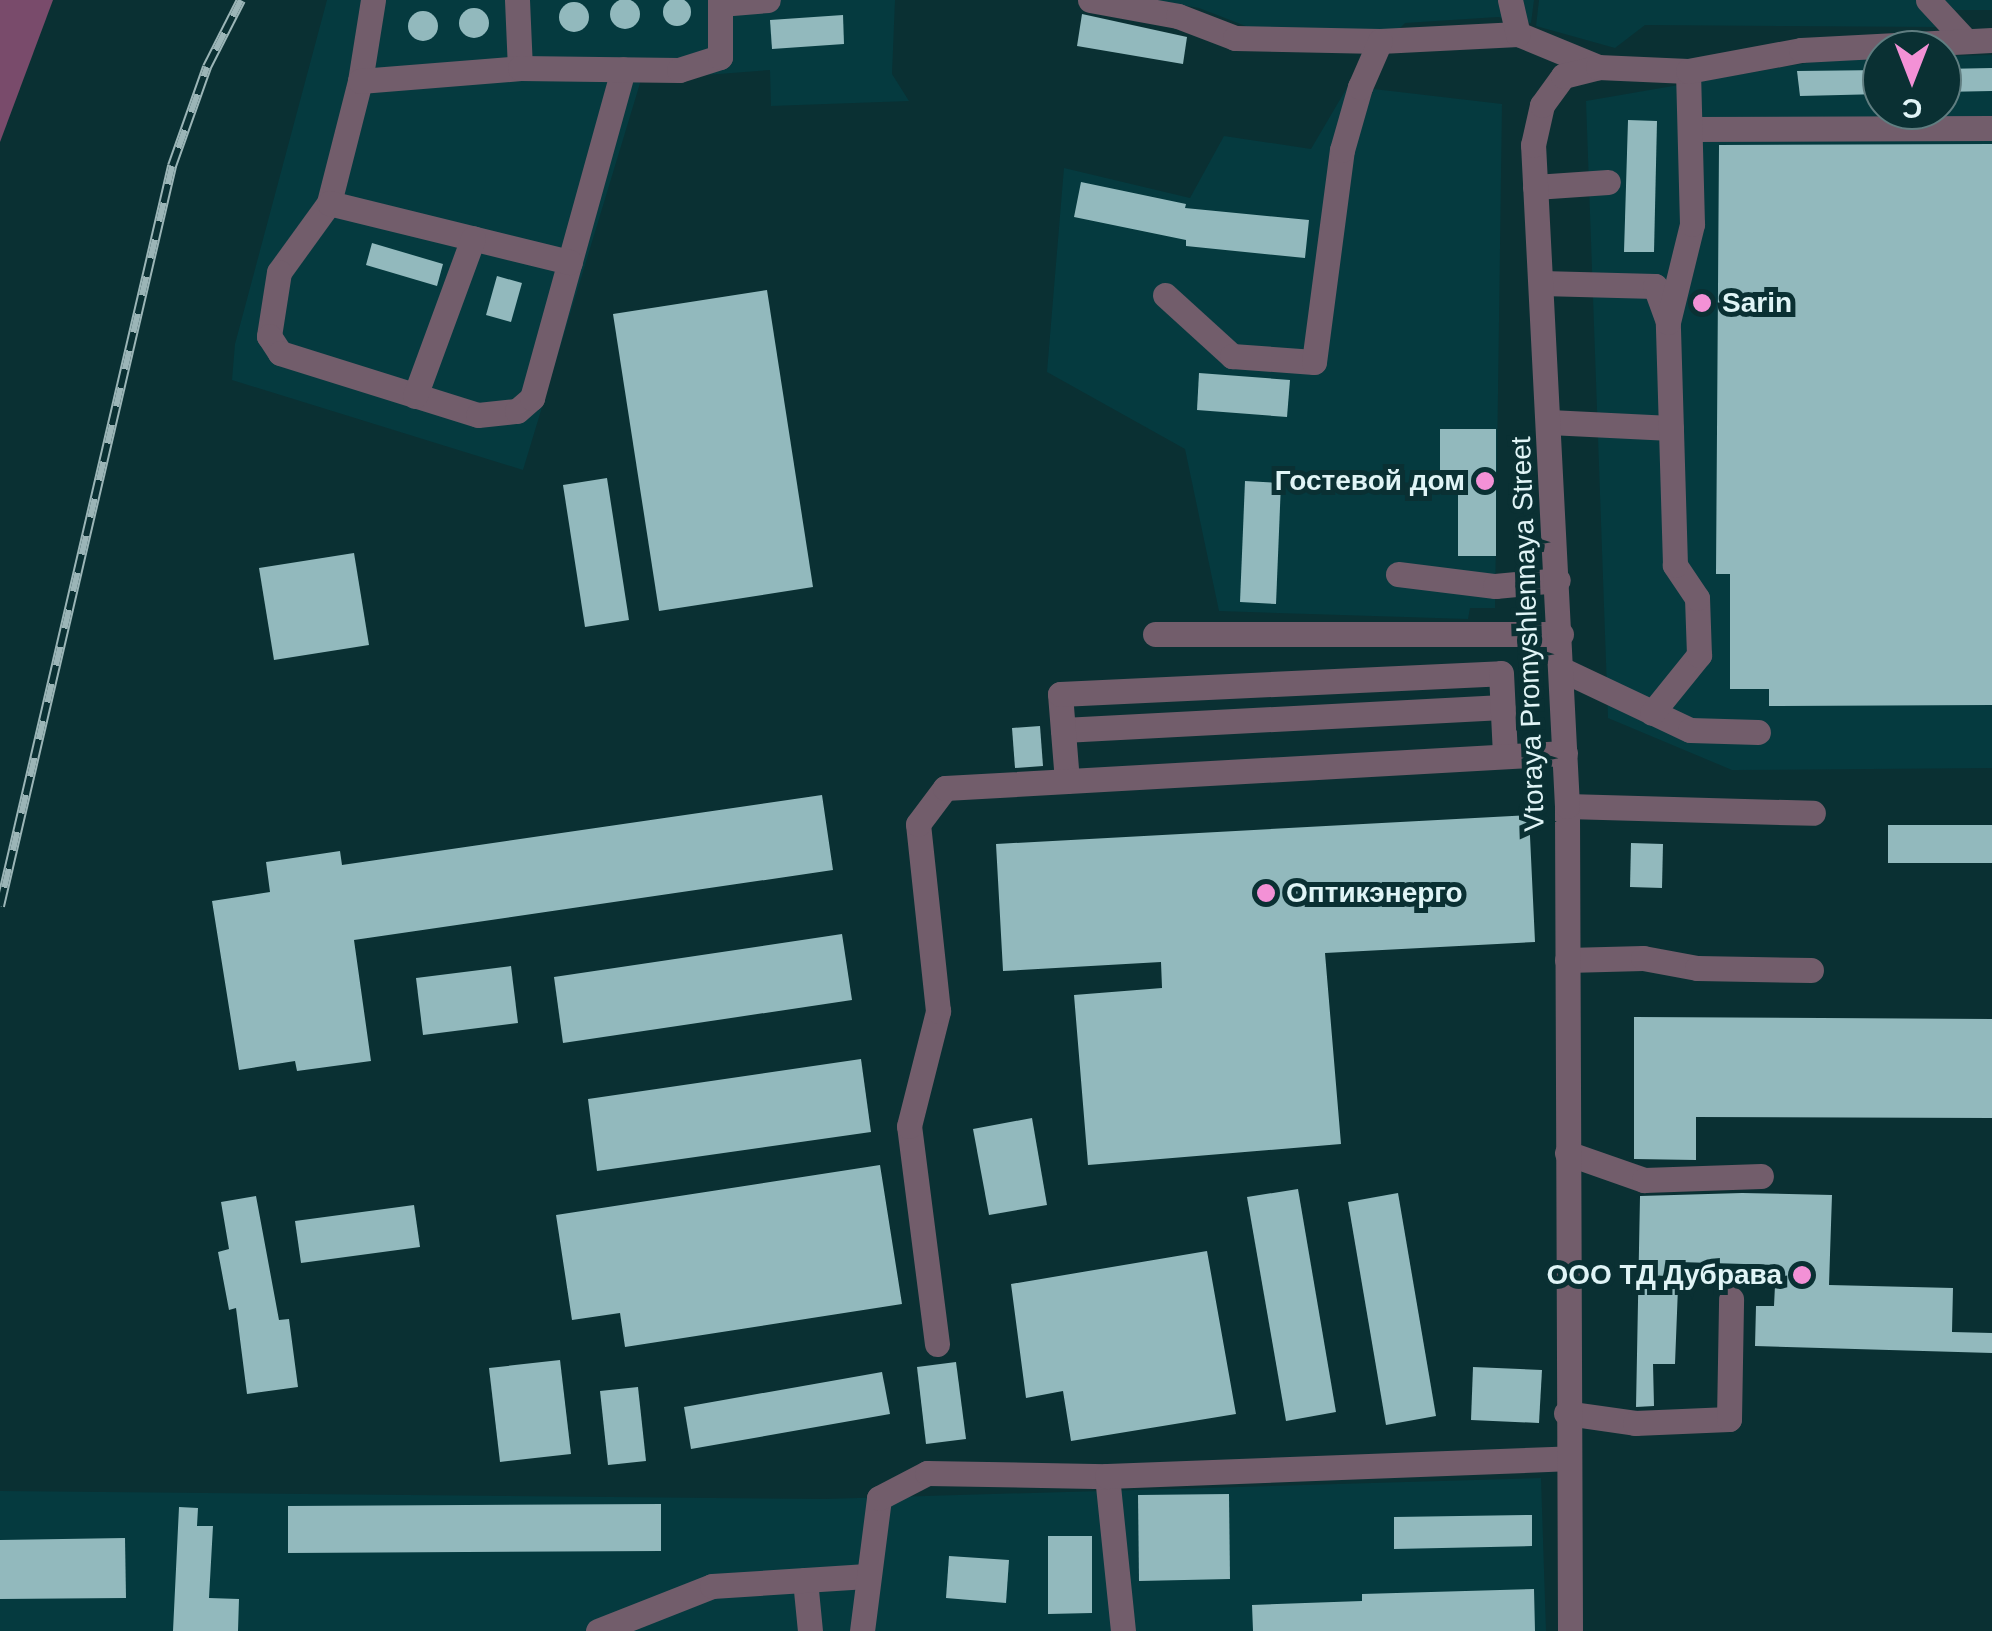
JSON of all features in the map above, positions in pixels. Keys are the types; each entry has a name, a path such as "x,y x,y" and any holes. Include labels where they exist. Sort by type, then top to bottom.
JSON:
{"street":[{"path":"372,0 360,81 329,203 279,272 268,336 280,353 478,415 517,411 532,398 623,69"},
{"path":"517,0 520,68"},
{"path":"360,81 520,68 679,70 720,57 720,2 768,0"},
{"path":"1090,0 1178,16 1236,38 1380,41 1518,34 1598,67"},
{"path":"1510,0 1518,34"},
{"path":"1928,0 1979,41"},
{"path":"1164,296 1232,356 1314,362 1342,150 1360,87 1380,41"},
{"name":"Vtoraya Promyshlennaya Street","path":"1570,1631 1566,1458 1567,806 1564,670 1533,145 1542,105 1563,76 1598,67 1688,71 1801,50 1979,41"},
{"path":"1652,713 1700,655 1697,598 1675,565 1668,322 1692,224 1688,71"},
{"path":"1691,129 1992,128"},
{"path":"1535,187 1608,182"},
{"path":"329,203 570,262"},
{"path":"416,396 473,238"},
{"path":"1541,284 1655,286 1668,322"},
{"path":"1549,422 1671,428"},
{"path":"1398,574 1496,586 1558,580"},
{"path":"1155,634 1561,634"},
{"path":"1564,670 1690,730 1758,732"},
{"path":"1067,781 1060,694 1501,673 1505,756"},
{"path":"1063,730 1502,706"},
{"path":"937,1344 908,1126 938,1011 918,824 945,788 1565,753"},
{"path":"1567,806 1813,813"},
{"path":"1567,960 1644,958 1697,968 1812,970"},
{"path":"1567,1153 1644,1180 1762,1176"},
{"path":"1566,1413 1635,1424 1729,1419 1730,1300"},
{"path":"862,1631 879,1498 928,1473 1107,1476 1566,1458"},
{"path":"1107,1476 1123,1631"},
{"path":"598,1631 712,1586 867,1576"},
{"path":"805,1580 810,1631"}],"shaded area":[{"path":"0,0 53,0 0,142"},
{"path":"327,0 895,0 892,74 909,101 771,106 770,70 641,80 523,470 232,380 235,344"},
{"path":"1153,0 1534,0 1531,23 1498,17 1405,23 1397,31 1261,32 1199,8"},
{"path":"1539,0 1992,0 1992,10 1955,10 1937,27 1645,25 1615,48 1536,26"},
{"path":"1992,55 1992,768 1732,770 1608,718 1586,101 1835,58 1862,57 1862,130 1962,130 1962,56"},
{"path":"1348,86 1502,104 1495,608 1470,608 1468,619 1219,611 1185,449 1047,372 1064,168 1190,198 1224,136 1311,149"},
{"path":"1541,1478 1546,1631 0,1631 0,1491 825,1499"}],"building":[{"path":"677,-2 687,2 691,12 687,22 677,26 667,22 663,12 667,2"},
{"path":"625,-1 636,3 640,14 636,25 625,29 614,25 610,14 614,3"},
{"path":"574,2 588,11 589,17 580,31 574,32 560,23 559,17 568,3"},
{"path":"474,8 488,17 489,23 480,37 474,38 460,29 459,23 468,9"},
{"path":"423,11 437,20 438,26 429,40 423,41 409,32 408,26 417,12"},
{"path":"1082,14 1187,37 1183,64 1077,46"},
{"path":"843,15 844,44 772,49 770,20"},
{"path":"1992,68 1992,91 1962,92 1962,69"},
{"path":"1862,70 1862,94 1800,96 1797,71"},
{"path":"1628,120 1657,121 1654,252 1624,252"},
{"path":"1992,144 1992,705 1769,706 1769,689 1730,689 1730,574 1716,574 1719,145"},
{"path":"1081,182 1186,204 1185,208 1309,220 1305,258 1186,246 1186,240 1074,217"},
{"path":"372,243 443,264 437,286 366,265"},
{"path":"497,276 522,283 511,322 486,315"},
{"path":"767,290 813,587 659,611 613,314"},
{"path":"1199,373 1290,380 1287,417 1197,410"},
{"path":"1440,429 1496,429 1496,556 1458,556 1458,470 1440,470"},
{"path":"607,478 629,620 585,627 563,485"},
{"path":"1245,481 1281,483 1276,604 1240,602"},
{"path":"354,553 369,645 274,660 259,568"},
{"path":"1040,726 1043,766 1015,768 1012,728"},
{"path":"822,795 833,870 354,940 371,1061 297,1071 295,1061 239,1070 212,901 270,892 266,862 340,851 342,865"},
{"path":"1529,815 1535,942 1325,953 1341,1144 1088,1165 1074,995 1162,988 1161,962 1003,971 996,844"},
{"path":"1888,825 1992,825 1992,863 1888,863"},
{"path":"1631,843 1663,844 1662,888 1630,887"},
{"path":"842,934 852,1000 563,1043 554,977"},
{"path":"511,966 518,1023 423,1035 416,978"},
{"path":"1634,1017 1992,1019 1992,1118 1696,1117 1696,1160 1634,1159"},
{"path":"861,1059 871,1132 597,1171 588,1099"},
{"path":"1032,1118 1047,1205 989,1215 973,1129"},
{"path":"880,1165 902,1304 625,1347 620,1313 572,1320 556,1215"},
{"path":"1298,1189 1336,1412 1286,1421 1247,1197"},
{"path":"1398,1193 1436,1416 1386,1425 1348,1202"},
{"name":"ООО ТД Дубрава","path":"1832,1195 1829,1285 1953,1288 1952,1332 1992,1333 1992,1353 1755,1346 1756,1306 1774,1306 1776,1265 1679,1262 1675,1364 1653,1364 1654,1406 1636,1407 1640,1196"},
{"path":"256,1196 279,1320 289,1319 298,1387 247,1394 236,1308 229,1310 218,1252 229,1249 221,1202"},
{"path":"414,1205 420,1247 301,1263 295,1221"},
{"path":"1207,1251 1236,1414 1071,1441 1063,1391 1026,1398 1011,1284"},
{"path":"560,1360 571,1454 500,1462 489,1368"},
{"path":"956,1362 966,1439 926,1444 917,1367"},
{"path":"1473,1367 1542,1370 1539,1423 1471,1420"},
{"path":"882,1372 890,1414 691,1449 684,1407"},
{"path":"638,1387 646,1461 608,1465 600,1391"},
{"path":"1229,1494 1230,1579 1139,1581 1138,1495"},
{"path":"661,1504 661,1551 288,1553 288,1506"},
{"path":"179,1507 198,1508 197,1526 213,1526 209,1598 239,1599 238,1631 173,1631"},
{"path":"1532,1515 1532,1546 1394,1549 1394,1517"},
{"path":"1048,1536 1092,1536 1092,1613 1048,1614"},
{"path":"125,1538 126,1598 0,1599 0,1540"},
{"path":"949,1556 1009,1560 1006,1603 946,1598"},
{"path":"1534,1589 1535,1631 1253,1631 1252,1605 1362,1601 1362,1594"}],"railway":[{"path":"0,906 172,166 207,67 241,0"}],"place":[{"name":"Sarin","path":"1702,303"},
{"name":"Гостевой дом","path":"1485,481"},
{"name":"Оптикэнерго","path":"1266,893"},
{"name":"ООО ТД Дубрава","path":"1802,1275"}]}
